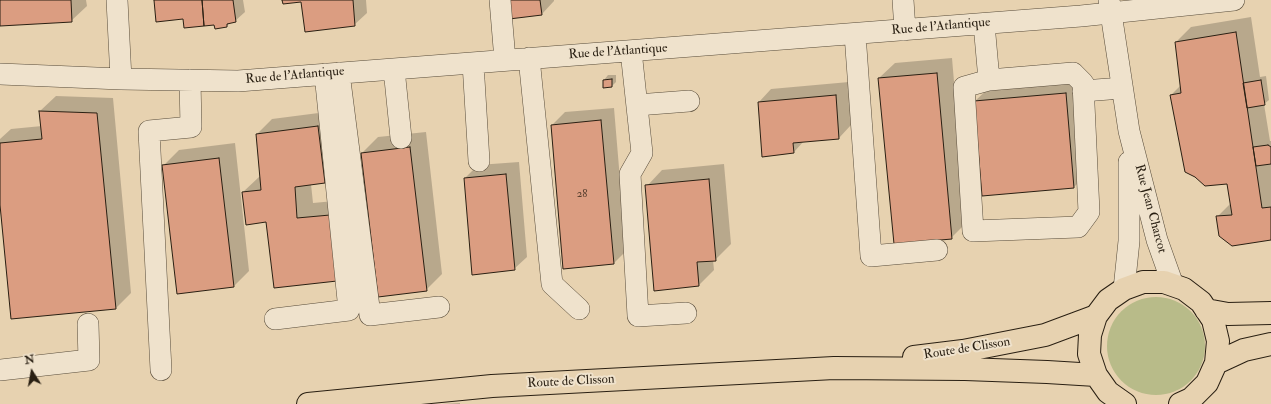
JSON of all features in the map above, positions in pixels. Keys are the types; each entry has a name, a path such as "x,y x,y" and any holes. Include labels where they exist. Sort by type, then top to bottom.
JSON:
{"main road":[{"path":"1125,404 1108,392 1096,375 1089,354 1090,335 1096,316 1108,300 1124,289 1143,282 1164,282 1184,289 1201,302 1213,320 1218,341 1216,363 1207,383 1191,399 1180,404"},
{"path":"1206,310 1228,314 1271,312"},
{"name":"Route de Clisson","path":"834,368 963,351 1037,337 1096,316"},
{"path":"1216,363 1244,350 1271,344"},
{"name":"Route de Clisson","path":"308,404 492,386 834,368 965,369 1096,375"}],"street":[{"path":"117,0 121,79"},
{"path":"500,0 504,60"},
{"path":"903,0 905,30"},
{"name":"Rue de l'Atlantique","path":"0,74 121,79 238,81 984,24 1110,7 1234,0"},
{"name":"Rue Jean Charcot","path":"1110,7 1129,131 1157,240 1173,285"},
{"path":"984,24 989,80"},
{"path":"855,34 871,256 937,250"},
{"path":"631,51 642,153 630,174 638,316 686,313"},
{"path":"529,58 552,284 579,309"},
{"path":"473,63 480,161"},
{"path":"394,69 401,138"},
{"path":"332,73 370,315 439,307"},
{"path":"275,319 349,310 332,73"},
{"path":"1073,73 1083,83 1089,212 1078,227 973,231 964,87 989,80 1073,73"},
{"path":"161,370 149,131 191,127 190,80"},
{"path":"1083,91 1122,88"},
{"path":"637,105 689,101"},
{"name":"Rue Jean Charcot","path":"1124,289 1129,241 1129,131"},
{"path":"0,370 89,360 88,324"}],"green space":[{"path":"1156,297 1175,301 1190,312 1201,327 1205,346 1201,365 1190,380 1175,391 1156,395 1137,391 1122,380 1111,365 1107,346 1111,327 1122,312 1137,301"}],"building":[{"path":"0,0 71,0 72,22 0,26"},
{"path":"154,0 202,0 204,26 184,28 183,19 156,22"},
{"path":"202,0 233,0 236,22 227,24 227,27 215,29 214,25 204,26"},
{"path":"282,0 353,0 355,26 305,32 301,2 283,4"},
{"path":"507,0 540,0 542,15 509,19"},
{"path":"1236,32 1262,208 1271,207 1271,240 1232,246 1219,236 1216,216 1232,215 1227,184 1205,186 1195,177 1185,172 1170,95 1181,93 1175,42"},
{"path":"937,73 952,239 894,244 878,78"},
{"path":"612,79 612,87 603,88 603,80"},
{"path":"1261,80 1265,105 1247,108 1243,83"},
{"path":"1066,93 1074,188 982,196 974,101"},
{"path":"836,95 839,139 793,143 794,153 762,157 758,102"},
{"path":"39,111 97,113 116,309 11,319 0,205 0,143 42,139"},
{"path":"601,120 614,264 563,269 551,125"},
{"path":"318,126 325,183 295,187 297,218 330,215 337,281 274,288 266,222 246,225 242,192 261,190 256,134"},
{"path":"1268,145 1271,147 1271,164 1256,166 1253,147"},
{"path":"410,147 427,291 378,297 361,153"},
{"path":"219,158 234,287 177,294 162,165"},
{"path":"506,174 515,270 472,275 464,178"},
{"path":"709,179 716,261 697,262 699,286 654,291 645,185"}]}
